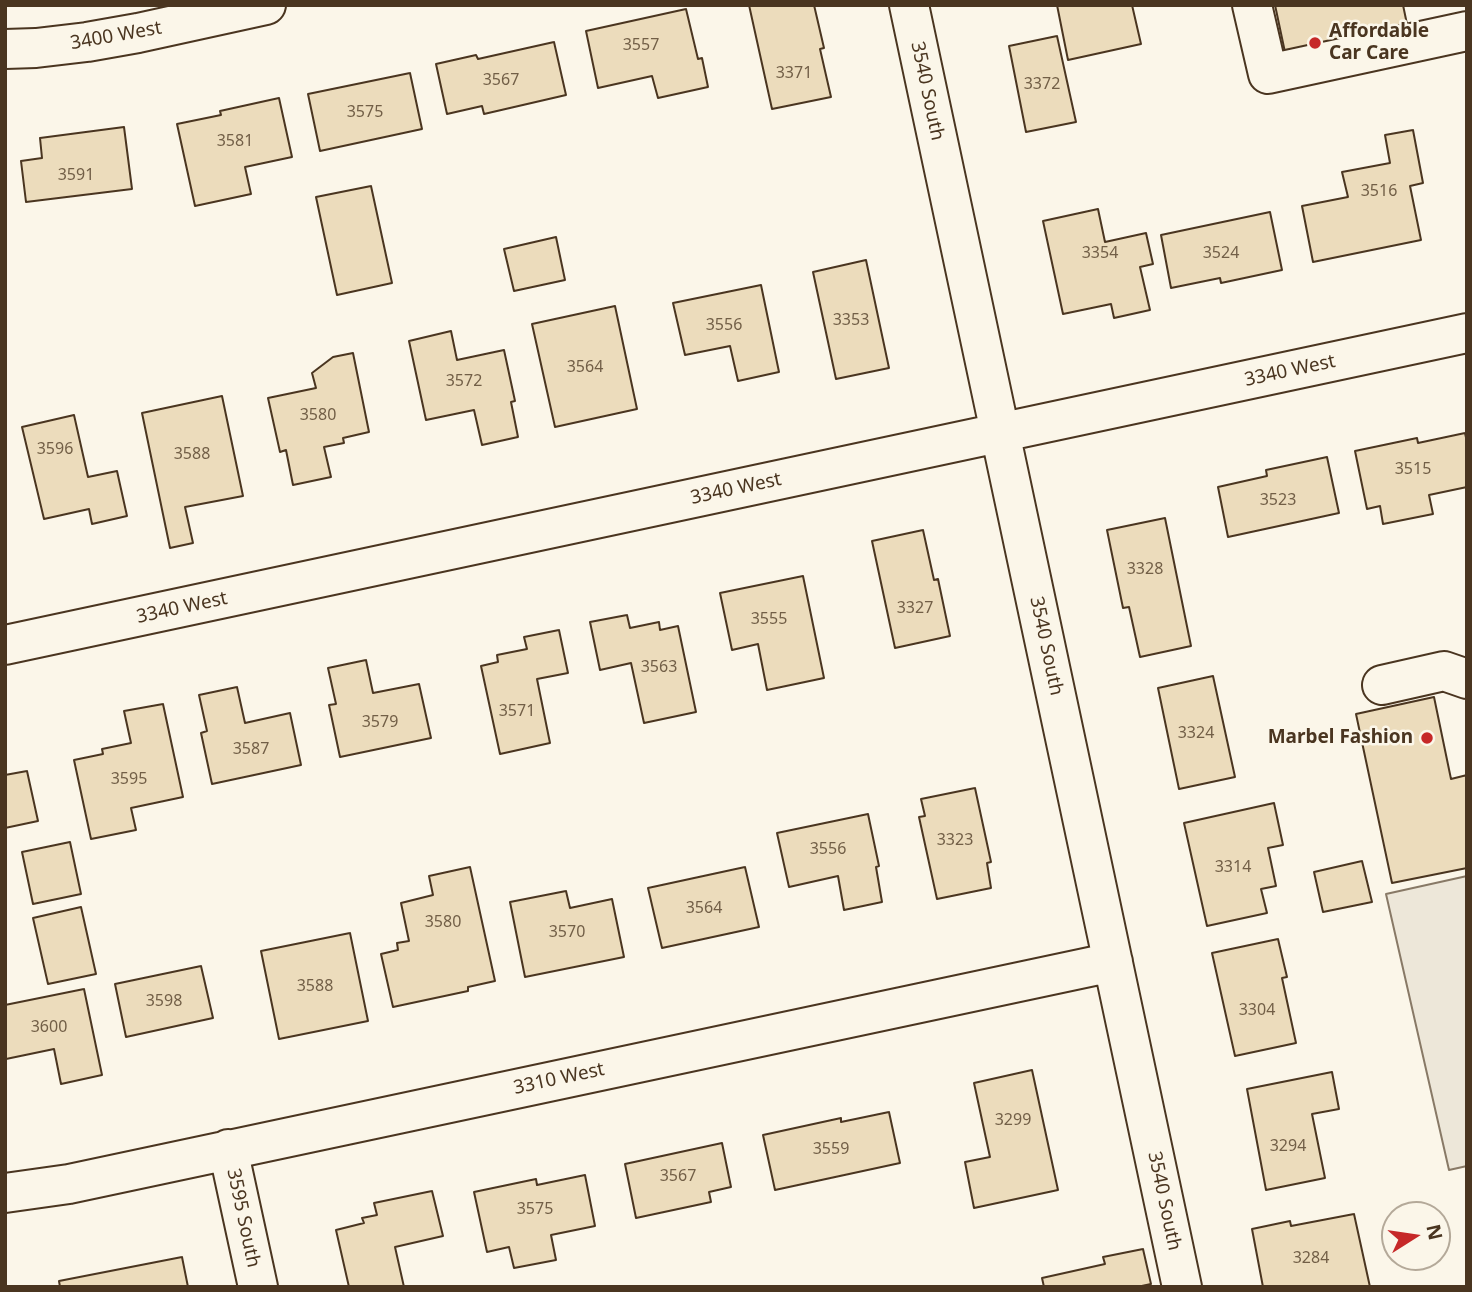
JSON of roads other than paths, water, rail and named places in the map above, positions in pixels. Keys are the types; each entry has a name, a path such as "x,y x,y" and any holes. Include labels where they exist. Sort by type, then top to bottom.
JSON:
{"street":[{"name":"3400 West","path":"5,49 100,40 267,5"},
{"name":"3540 South","path":"909,5 1182,1287"},
{"path":"1252,5 1268,74 1467,31"},
{"name":"3340 West","path":"5,645 1467,333"},
{"path":"1382,685 1444,671 1467,679"},
{"name":"3310 West","path":"5,1193 69,1184 1113,962"},
{"name":"3595 South","path":"228,1149 258,1287"}],"place":[{"name":"Affordable Car Care","path":"1315,43"},
{"name":"Marbel Fashion","path":"1427,738"}]}
